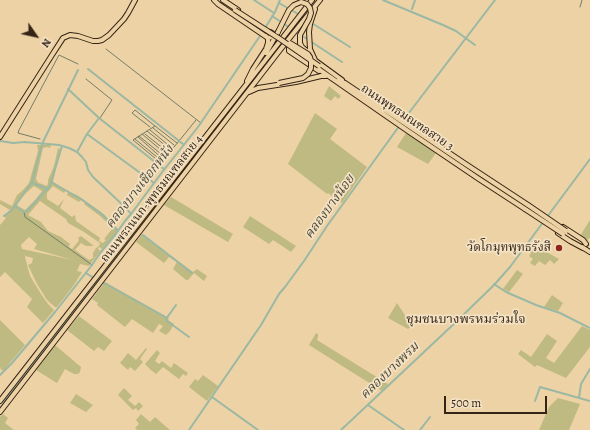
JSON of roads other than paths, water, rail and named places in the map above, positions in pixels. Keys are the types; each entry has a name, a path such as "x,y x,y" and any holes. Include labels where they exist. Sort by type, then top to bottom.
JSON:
{"main road":[{"path":"0,137 63,38 70,35 78,36 93,42 102,40 109,35 124,19 135,0"},
{"path":"214,0 259,32 270,38 272,33 223,0"},
{"name":"ถนนพุทธมณฑลสาย 3","path":"214,0 220,2 318,67"},
{"name":"ถนนพุทธมณฑลสาย 3","path":"220,0 235,12 274,35 339,82 354,91 393,121 406,127 476,173 482,180 527,207 586,246 590,252"},
{"name":"ถนนพรานนก-พุทธมณฑลสาย 4","path":"0,412 1,404 312,0"},
{"name":"ถนนพรานนก-พุทธมณฑลสาย 4","path":"1,404 174,187 303,21 309,18 320,0"},
{"path":"251,72 270,47 289,10 294,5 301,2 307,4 311,13 300,35 300,43 302,47 313,56"},
{"path":"309,18 310,49 315,61"},
{"path":"246,94 259,87 305,77 310,70 311,61 308,54 279,36 274,35"},
{"path":"246,84 251,72 266,49 268,39 265,36"},
{"path":"293,46 341,79 344,84 326,76 289,51 289,48 293,46"},
{"path":"253,90 326,76"},
{"name":"ถนนพุทธมณฑลสาย 3","path":"354,91 399,119 406,127"},
{"path":"476,173 482,180"},
{"path":"170,183 174,187"},
{"path":"511,197 543,213 543,218 539,221 514,204 511,197"},
{"path":"551,219 583,240 586,246 570,241 546,224 551,219"}],"waterway":[{"path":"254,0 274,13"},
{"name":"คลองบางเชือกหนัง","path":"0,375 55,312 198,127 262,33 275,12 280,0"},
{"path":"383,0 456,31 475,45"},
{"path":"412,9 415,0"},
{"name":"คลองบางน้อย","path":"402,122 495,0"},
{"path":"580,7 582,0"},
{"path":"279,3 305,18"},
{"path":"272,16 342,62"},
{"path":"310,22 350,47"},
{"path":"106,49 201,123"},
{"path":"186,167 275,52"},
{"path":"40,139 18,133 19,130 59,55 78,64"},
{"path":"88,69 183,144"},
{"path":"4,216 12,210 32,182 42,144 78,70"},
{"path":"86,79 112,100 100,118"},
{"path":"68,89 99,118 164,169"},
{"path":"150,127 132,113 135,110 155,126"},
{"path":"77,152 87,134 99,118"},
{"path":"177,143 155,126 133,140 162,164 196,120"},
{"name":"คลองบางน้อย","path":"189,430 261,325 279,294 400,125"},
{"path":"153,128 174,145"},
{"path":"150,130 172,148"},
{"path":"147,131 171,150"},
{"path":"87,134 154,183"},
{"path":"142,134 167,155"},
{"path":"145,134 169,153"},
{"path":"139,136 166,158"},
{"path":"138,137 164,160"},
{"path":"135,139 163,162"},
{"path":"0,141 59,145 77,152 86,162 88,170 93,177 131,214"},
{"path":"15,206 24,212 27,211 50,186 62,146"},
{"name":"คลองบางพรม","path":"547,217 590,159"},
{"path":"51,182 81,199 103,215 118,231"},
{"path":"32,183 48,189"},
{"path":"3,402 158,203"},
{"path":"24,212 25,217 92,265"},
{"name":"คลองบางพรม","path":"341,430 494,285 510,267 544,221"},
{"path":"143,235 192,273"},
{"name":"คลองบางเชือกหนัง","path":"86,273 92,277"},
{"path":"104,283 167,318"},
{"path":"494,284 506,292 536,305 560,313 590,328"},
{"path":"176,305 166,319 189,337"},
{"path":"579,398 581,384 590,369"},
{"path":"535,401 540,387 590,401"},
{"path":"212,397 258,430"},
{"path":"368,405 404,430"},
{"path":"420,430 430,417"}],"place":[{"name":"วัดโกมุทพุทธรังสี","path":"559,248"}],"district":[{"name":"ชุมชนบางพรหมร่วมใจ","path":"466,320"}]}
